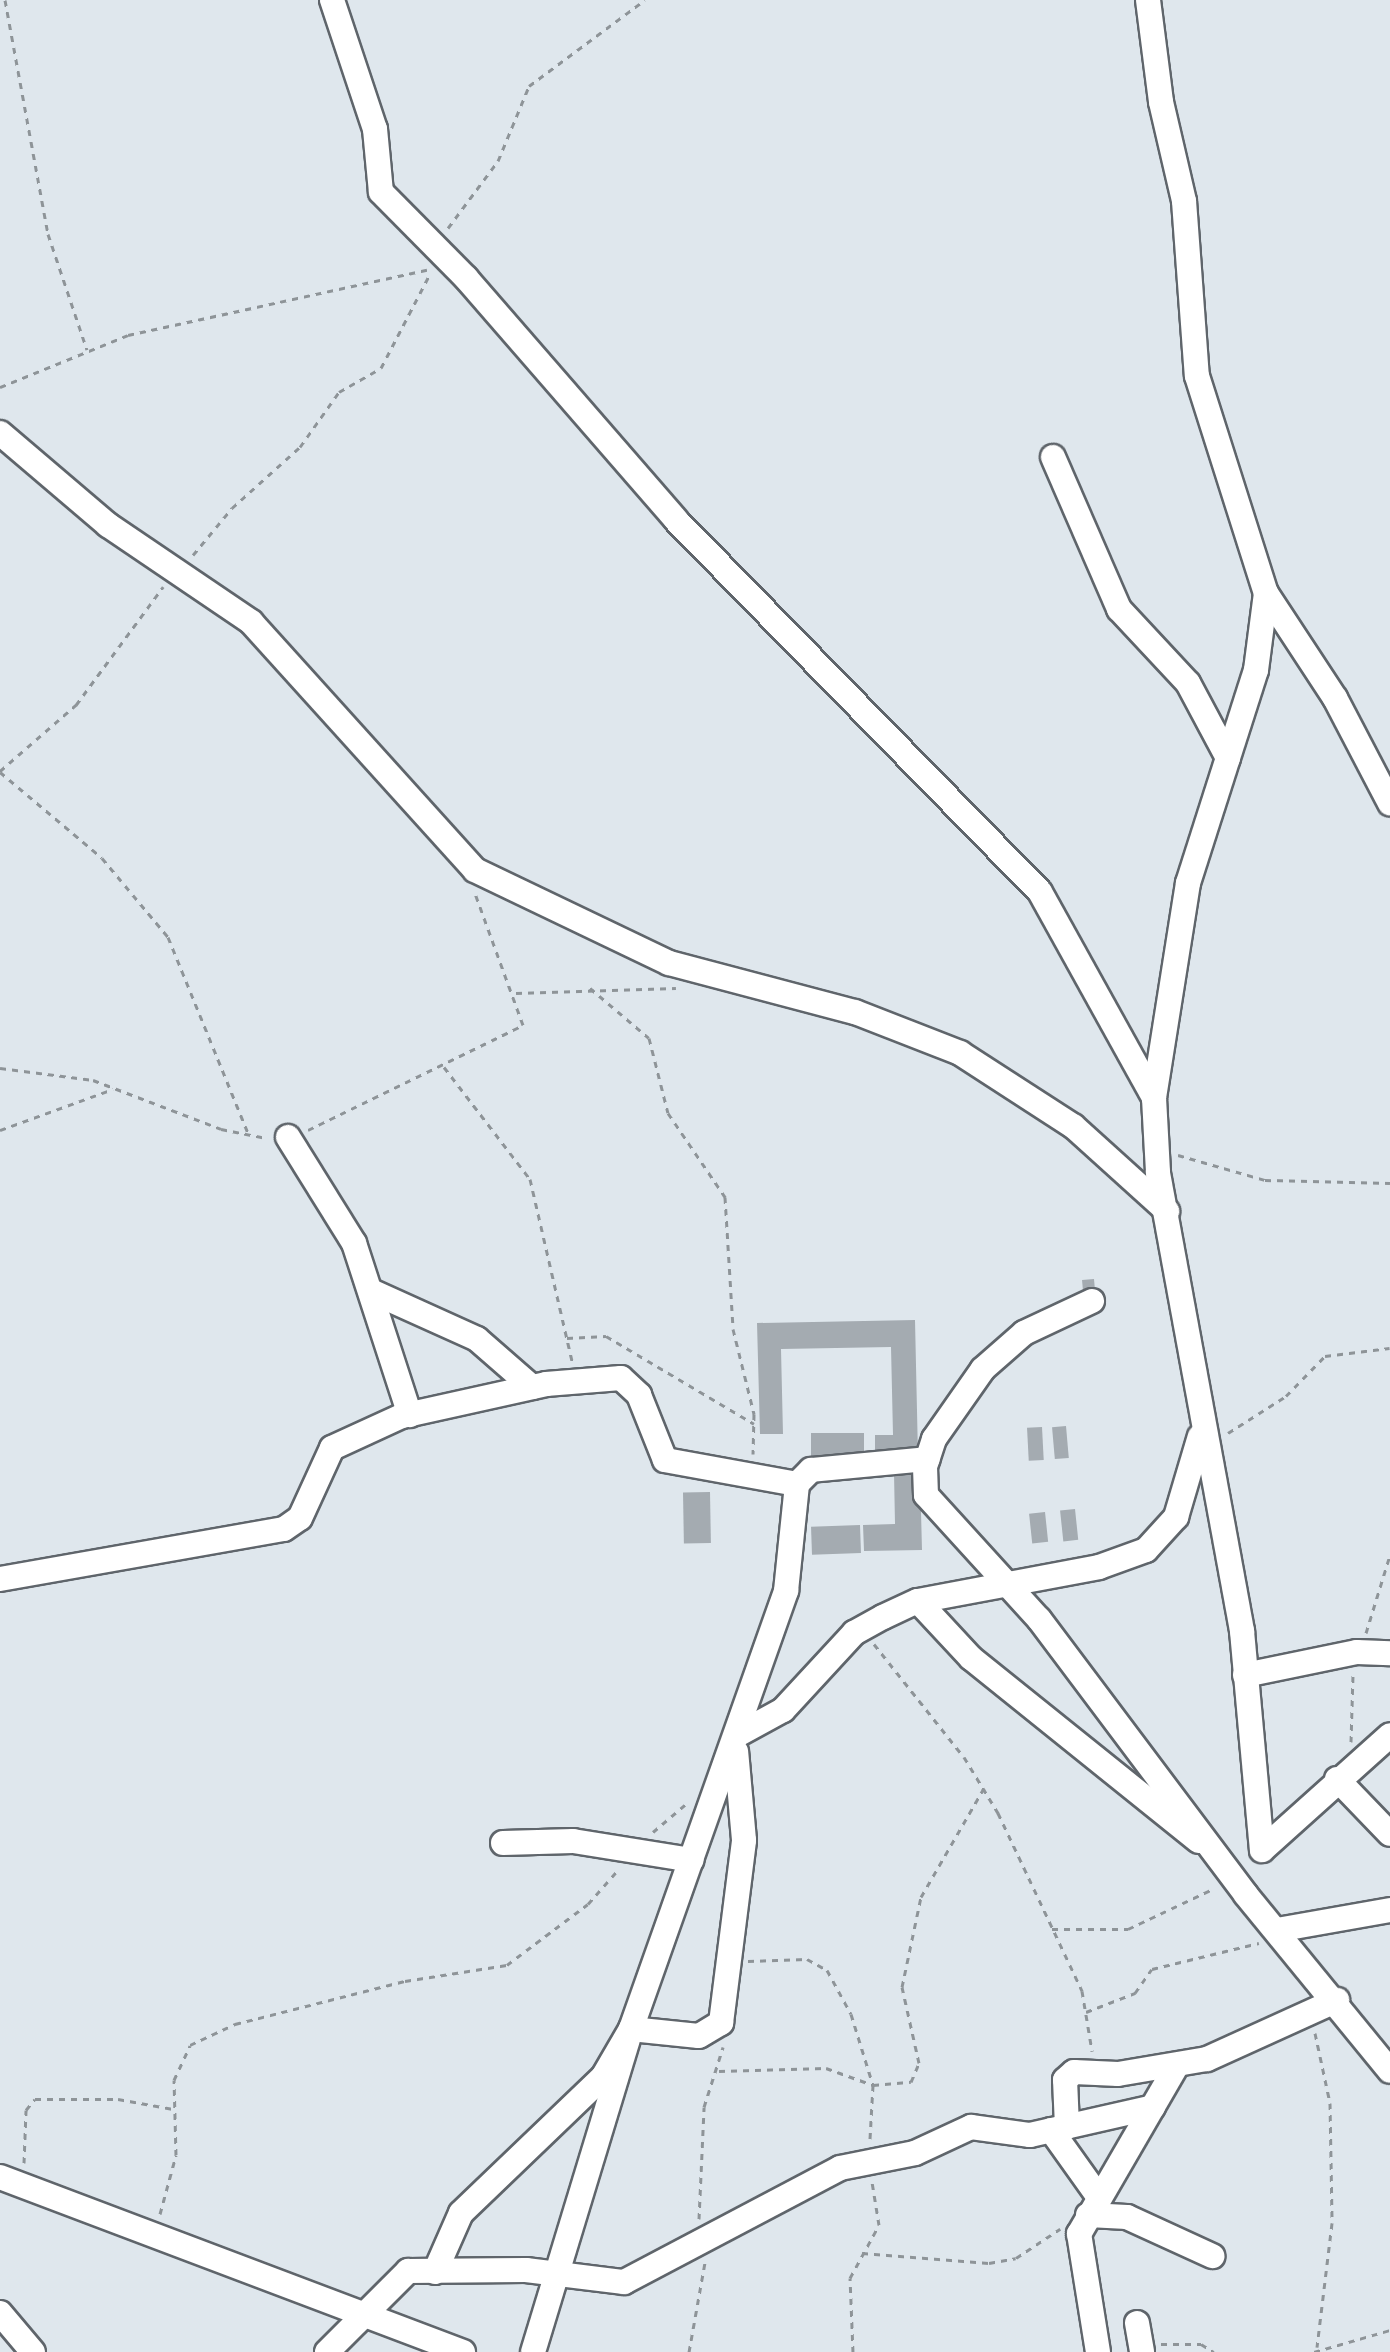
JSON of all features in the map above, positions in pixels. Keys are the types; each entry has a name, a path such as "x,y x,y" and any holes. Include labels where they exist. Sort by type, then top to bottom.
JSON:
{"street":[{"path":"332,0 375,129 381,192 676,520 1040,892 1154,1098"},
{"path":"1148,0 1161,102 1184,201 1197,376 1266,593 1335,698 1390,803"},
{"path":"0,433 73,499 179,573 290,658 460,856 561,915 669,963 855,1012 960,1053 1073,1126 1167,1211"},
{"path":"1053,457 1119,609 1188,683 1228,758"},
{"path":"1266,593 1256,670 1182,911 1154,1098 1156,1149 1245,1675 1262,1850 1337,1779 1390,1735"},
{"path":"288,1137 354,1243 373,1292 410,1415"},
{"path":"373,1292 477,1339 532,1387"},
{"path":"1092,1301 1024,1333 983,1369 927,1459 932,1505 1006,1581 1227,1867 1337,2000 1390,2071"},
{"path":"0,1579 284,1529 300,1518 332,1448 410,1415 576,1380 629,1383 665,1460 797,1484"},
{"path":"737,1742 783,1710 861,1629 918,1601 1006,1581 1099,1567 1146,1550 1176,1517 1204,1421"},
{"path":"533,2352 631,2029 737,1742 786,1591 797,1484 811,1470 927,1459"},
{"path":"918,1601 971,1658 1227,1867"},
{"path":"1245,1675 1357,1652 1390,1653"},
{"path":"631,2029 699,2036 721,2023 733,1962 744,1803 737,1742"},
{"path":"1337,1779 1390,1834"},
{"path":"503,1843 636,1849 691,1860"},
{"path":"1280,1934 1390,1910"},
{"path":"1089,2213 1059,2129 1065,2080 1074,2072 1176,2067 1253,2043 1337,2000"},
{"path":"435,2272 461,2213 603,2077 631,2029"},
{"path":"1098,2352 1079,2262 1089,2213 1176,2067"},
{"path":"327,2352 401,2275 526,2270 555,2278 624,2282 840,2168 915,2153 971,2127 1030,2135 1153,2107"},
{"path":"12,2179 156,2230 256,2276 368,2311 463,2352"},
{"path":"1089,2213 1127,2217 1212,2256"},
{"path":"0,2313 33,2352"}],"path":[{"path":"5,0 48,234 87,350"},
{"path":"249,1135 168,937 102,858 0,772 76,705 152,597 179,573 232,508 300,447 339,392 381,368 442,261 456,213 498,161 524,93 645,0"},
{"path":"0,387 128,335 442,261"},
{"path":"0,1068 113,1089 249,1135 288,1137 443,1066 523,1025 515,993 460,856"},
{"path":"515,993 590,988 692,987"},
{"path":"590,988 649,1038 668,1113 718,1178 733,1266 733,1329 754,1424 753,1478"},
{"path":"443,1066 530,1179 576,1380"},
{"path":"0,1130 113,1089"},
{"path":"1156,1149 1265,1180 1390,1183"},
{"path":"567,1339 606,1336 754,1424"},
{"path":"1207,1451 1286,1396 1325,1356 1390,1348"},
{"path":"861,1629 984,1788 1052,1929 1086,2012 1095,2073"},
{"path":"156,2230 176,2155 173,2109 177,2067 206,2035 405,1981 507,1965 588,1904 636,1849 723,1779"},
{"path":"719,2071 826,2068 873,2085 911,2082 919,2069 903,1973 921,1897 984,1788"},
{"path":"1052,1929 1128,1929 1227,1867"},
{"path":"1086,2012 1135,1993 1152,1969 1280,1934"},
{"path":"733,1962 818,1962 851,2014 873,2085 869,2161 879,2225 850,2278 853,2352"},
{"path":"1311,2014 1330,2103 1331,2270 1314,2352"},
{"path":"689,2352 690,2316 708,2274 699,2242 700,2135 719,2071 721,2023"},
{"path":"12,2179 26,2110 35,2099 118,2099 173,2109"},
{"path":"862,2253 989,2263 1016,2258 1058,2229 1089,2213"},
{"path":"1317,2347 1390,2330"},
{"path":"1139,2340 1190,2342 1214,2352"}],"building":[{"path":"1094,1279 1096,1300 1084,1301 1082,1280"},
{"path":"915,1320 918,1456 875,1456 875,1435 893,1435 891,1347 781,1349 783,1434 760,1434 757,1323"},
{"path":"1066,1426 1069,1458 1055,1459 1052,1427"},
{"path":"1042,1427 1044,1460 1029,1461 1027,1428"},
{"path":"811,1433 864,1433 864,1458 811,1458"},
{"path":"894,1473 920,1473 922,1550 864,1551 863,1525 895,1524"},
{"path":"683,1492 710,1492 711,1543 684,1543"},
{"path":"1075,1509 1078,1540 1063,1541 1060,1511"},
{"path":"1045,1512 1048,1542 1032,1544 1029,1514"},
{"path":"860,1525 861,1553 812,1555 811,1527"}]}
